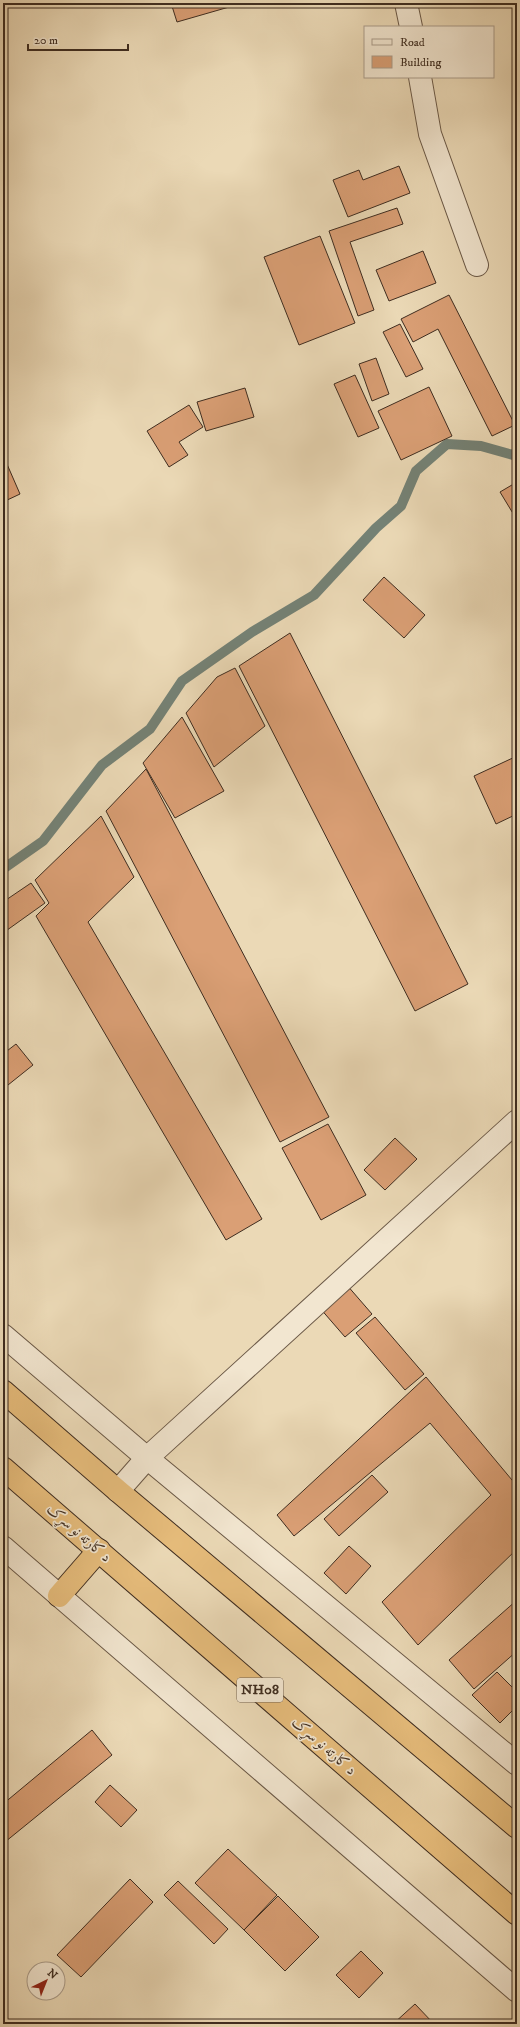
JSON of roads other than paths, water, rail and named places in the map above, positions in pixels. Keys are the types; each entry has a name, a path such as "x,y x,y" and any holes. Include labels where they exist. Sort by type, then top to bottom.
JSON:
{"highway":[{"path":"3,1391 118,1491 517,1827"},
{"name":"د کارته نو سړک","path":"3,1468 517,1914"},
{"path":"59,1596 99,1550"}],"street":[{"path":"406,3 411,26"},
{"path":"420,78 430,134 477,265"},
{"path":"118,1491 147,1458 517,1122"},
{"path":"3,1335 147,1458 517,1764"},
{"path":"3,1547 517,1991"}],"waterway":[{"path":"3,869 43,841 102,765 150,729 182,681 252,632 314,595 376,528 401,506 416,471 447,444 481,446 513,455 517,451"}]}
